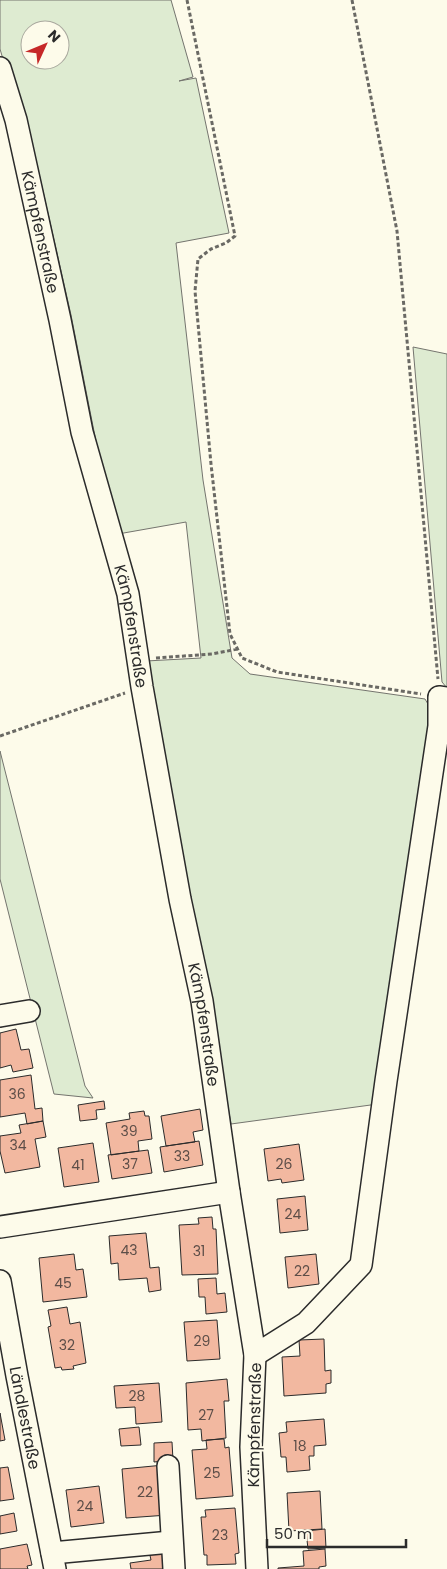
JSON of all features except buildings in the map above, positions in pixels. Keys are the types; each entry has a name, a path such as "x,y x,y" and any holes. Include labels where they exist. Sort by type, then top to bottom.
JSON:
{"street":[{"name":"Kämpfenstraße","path":"0,68 16,120 60,320 82,432 128,594 142,688 180,899 202,1001 229,1192 255,1355 251,1448 257,1569"},
{"path":"255,1355 306,1323 361,1265 386,1081 443,697"},
{"path":"0,1016 29,1011"},
{"path":"0,1227 229,1192"},
{"name":"Ländlestraße","path":"0,1281 8,1378 54,1561 172,1542"},
{"path":"168,1466 174,1569"}],"path":[{"path":"187,0 235,236 226,243 211,249 198,259 196,291 211,464 230,634 242,658 277,672 443,697 397,231 352,0"},
{"path":"138,660 212,654 238,649"},
{"path":"0,736 142,688"}],"green space":[{"path":"0,0 171,0 193,77 179,81 196,78 229,233 176,243 203,480 232,658 250,674 425,699 435,716 378,1104 231,1124 146,661 201,658 186,522 118,534 107,497 71,315 37,165 34,165 0,49"},
{"path":"413,347 447,354 447,688 442,682"},
{"path":"0,751 85,1086 93,1098 54,1094 0,879"}]}
